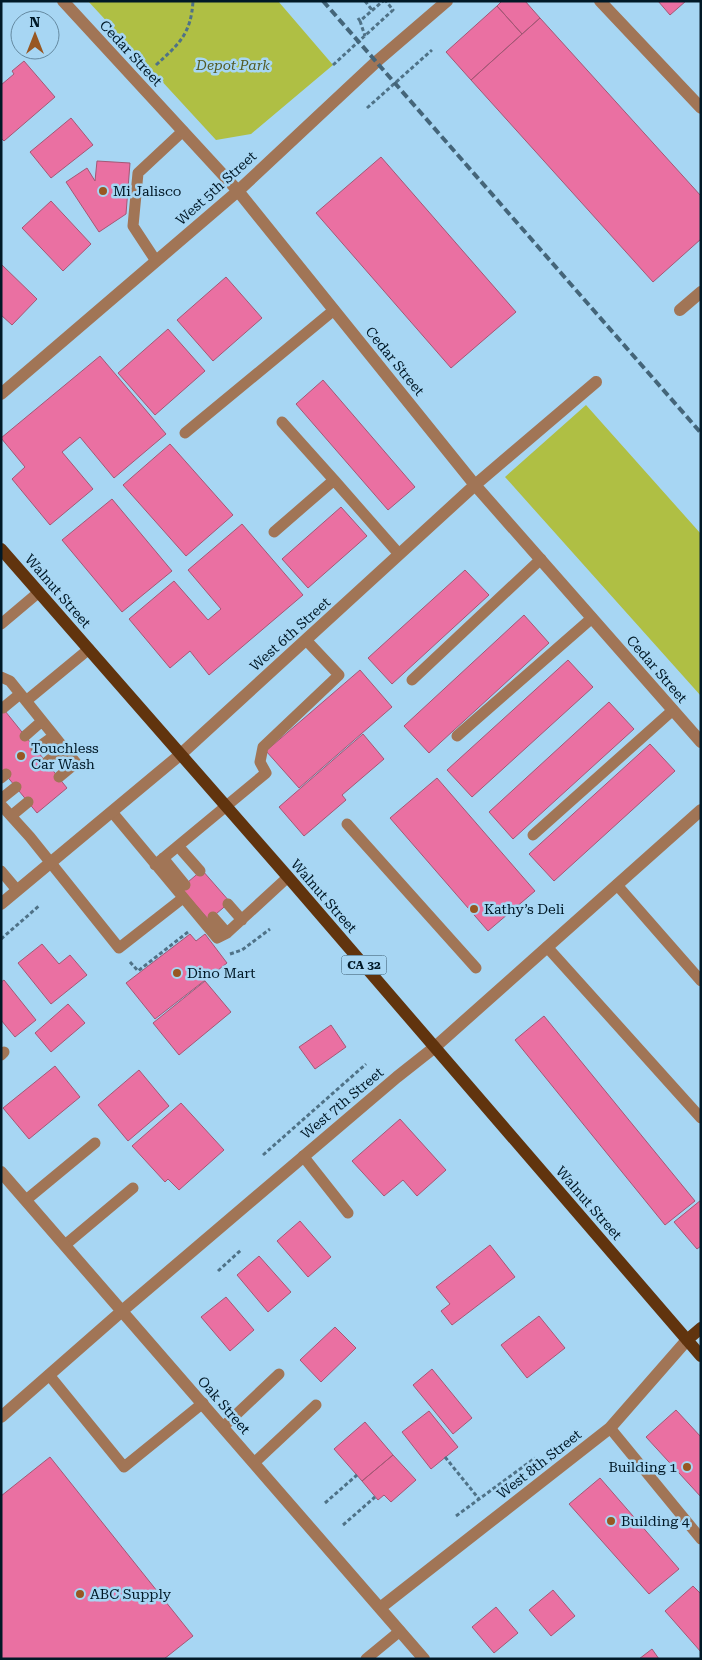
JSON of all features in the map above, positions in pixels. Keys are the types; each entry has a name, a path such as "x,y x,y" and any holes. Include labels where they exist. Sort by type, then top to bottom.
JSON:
{"main road":[{"name":"Walnut Street","path":"1,549 288,877 701,1356"},
{"name":"West 8th Street","path":"687,1340 701,1328"}],"street":[{"name":"Cedar Street","path":"63,1 238,191 475,485 701,742"},
{"name":"West 5th Street","path":"1,394 238,191 376,62 447,1"},
{"path":"600,1 701,108"},
{"path":"680,310 701,292"},
{"name":"West 6th Street","path":"1,904 181,754 475,485 596,382"},
{"name":"West 7th Street","path":"1,1417 122,1310 435,1047 701,810"},
{"name":"Oak Street","path":"1,1172 424,1659"},
{"name":"West 8th Street","path":"380,1608 610,1428 687,1340"}],"lane":[{"path":"156,261 133,226 138,173 183,132"},
{"path":"185,433 334,310"},
{"path":"282,422 399,554"},
{"path":"274,532 334,480"},
{"path":"412,680 541,559"},
{"path":"1,624 39,592"},
{"path":"457,736 592,618"},
{"path":"159,861 266,773 260,762 263,747 339,675 306,640"},
{"path":"3,708 23,697 88,649"},
{"path":"4,682 23,697 76,763 59,777"},
{"path":"533,835 673,710"},
{"path":"25,736 42,722"},
{"path":"36,749 54,736"},
{"path":"47,762 64,748"},
{"path":"1,799 16,787"},
{"path":"11,816 28,802"},
{"path":"1,805 51,862 119,948 183,898"},
{"path":"112,812 185,885"},
{"path":"347,824 476,968"},
{"path":"178,846 200,871"},
{"path":"159,861 183,898 218,938 242,920 288,877"},
{"path":"1,871 18,890"},
{"path":"617,885 701,981"},
{"path":"228,904 242,920"},
{"path":"213,917 227,933"},
{"path":"547,947 701,1118"},
{"path":"26,1200 95,1143"},
{"path":"303,1156 348,1213"},
{"path":"65,1245 133,1188"},
{"path":"223,1427 279,1374"},
{"path":"49,1375 124,1467 203,1403"},
{"path":"254,1463 316,1405"},
{"path":"610,1428 701,1539"},
{"path":"366,1659 400,1631"}],"path":[{"path":"156,65 180,42 192,18 193,1"},
{"path":"365,1 372,10"},
{"path":"333,66 393,10 384,1 359,19 365,36"},
{"path":"367,108 432,50"},
{"path":"1,938 40,906"},
{"path":"228,954 242,950 270,929"},
{"path":"138,972 190,930"},
{"path":"263,1155 366,1064"},
{"path":"218,1271 241,1250"},
{"path":"446,1457 479,1499"},
{"path":"456,1516 535,1458"},
{"path":"325,1503 357,1475"},
{"path":"344,1525 375,1497"}],"green space":[{"name":"Depot Park","path":"88,1 278,1 333,65 251,134 216,140"},
{"path":"586,405 701,534 701,696 505,477"}],"building":[{"path":"502,1 525,1 540,18 522,34 497,6"},
{"path":"658,1 686,1 670,15"},
{"path":"497,6 522,34 471,80 446,52"},
{"path":"540,18 701,196 701,239 653,282 471,80"},
{"path":"24,61 55,97 4,141 1,138 1,85 14,74 12,71"},
{"path":"71,118 93,145 51,178 30,152"},
{"path":"381,157 516,312 451,368 316,213"},
{"path":"97,161 130,163 126,214 99,232 66,182 87,168 95,181"},
{"path":"51,201 91,244 63,271 22,228"},
{"path":"1,264 37,299 12,325 1,315"},
{"path":"226,277 262,318 213,361 177,320"},
{"path":"168,329 205,371 155,415 118,373"},
{"path":"100,356 166,434 114,478 80,437 62,452 93,489 50,525 12,479 25,467 1,438"},
{"path":"323,380 415,487 388,510 296,404"},
{"path":"170,444 233,515 186,556 123,485"},
{"path":"112,499 172,571 122,612 62,540"},
{"path":"341,507 367,536 308,588 282,559"},
{"path":"242,524 303,595 209,675 190,651 170,668 129,619 174,581 208,620 221,609 188,570"},
{"path":"465,570 489,595 392,684 368,658"},
{"path":"524,615 549,643 429,753 404,726"},
{"path":"568,660 593,687 472,797 447,770"},
{"path":"360,670 392,707 299,788 266,751"},
{"path":"609,702 634,729 513,839 489,812"},
{"name":"Touchless Car Wash","path":"1,706 67,788 37,813 1,769"},
{"path":"363,734 384,759 342,795 346,800 304,836 279,807"},
{"path":"650,744 675,771 554,881 529,854"},
{"path":"437,778 535,891 488,931 390,818"},
{"path":"202,870 230,902 209,920 181,888"},
{"name":"Dino Mart","path":"190,934 196,941 205,934 227,963 155,1019 126,983"},
{"path":"42,944 59,964 70,955 87,975 51,1004 18,963"},
{"path":"4,980 36,1020 15,1037 1,1020 1,982"},
{"path":"205,981 231,1012 179,1055 153,1023"},
{"path":"68,1004 85,1023 51,1052 35,1033"},
{"path":"544,1016 695,1201 665,1225 515,1040"},
{"path":"331,1025 346,1047 315,1069 299,1047"},
{"path":"55,1066 80,1097 29,1139 3,1108"},
{"path":"139,1070 169,1106 128,1141 98,1105"},
{"path":"181,1103 224,1150 179,1190 168,1179 165,1182 132,1146"},
{"path":"400,1119 446,1170 417,1196 403,1180 384,1196 352,1161"},
{"path":"701,1200 701,1246 697,1249 674,1222"},
{"path":"300,1221 331,1257 308,1277 277,1241"},
{"path":"490,1245 515,1277 452,1325 441,1311 450,1304 436,1287"},
{"path":"259,1256 291,1292 268,1312 237,1275"},
{"path":"226,1297 254,1330 230,1351 201,1317"},
{"path":"539,1316 565,1348 527,1378 501,1345"},
{"path":"335,1327 356,1348 321,1382 300,1360"},
{"path":"432,1369 472,1418 453,1434 413,1385"},
{"name":"Building 1","path":"676,1410 701,1437 701,1497 646,1437"},
{"path":"429,1411 458,1447 431,1469 402,1432"},
{"path":"365,1422 393,1455 362,1481 334,1449"},
{"path":"393,1455 416,1480 391,1502 384,1495 378,1500 362,1481"},
{"name":"ABC Supply","path":"50,1457 193,1636 164,1659 1,1659 1,1496"},
{"name":"Building 4","path":"600,1478 679,1569 649,1594 569,1504"},
{"path":"693,1586 701,1594 701,1652 665,1611"},
{"path":"553,1590 575,1616 551,1636 529,1610"},
{"path":"496,1607 518,1633 494,1653 472,1627"},
{"path":"652,1649 659,1659 639,1659"}],"railway":[{"path":"323,1 701,433"}],"place":[{"name":"Mi Jalisco","path":"103,191"},
{"name":"Touchless Car Wash","path":"21,756"},
{"name":"Kathy’s Deli","path":"474,909"},
{"name":"Dino Mart","path":"177,973"},
{"name":"Building 1","path":"687,1467"},
{"name":"Building 4","path":"611,1521"},
{"name":"ABC Supply","path":"80,1594"}]}
